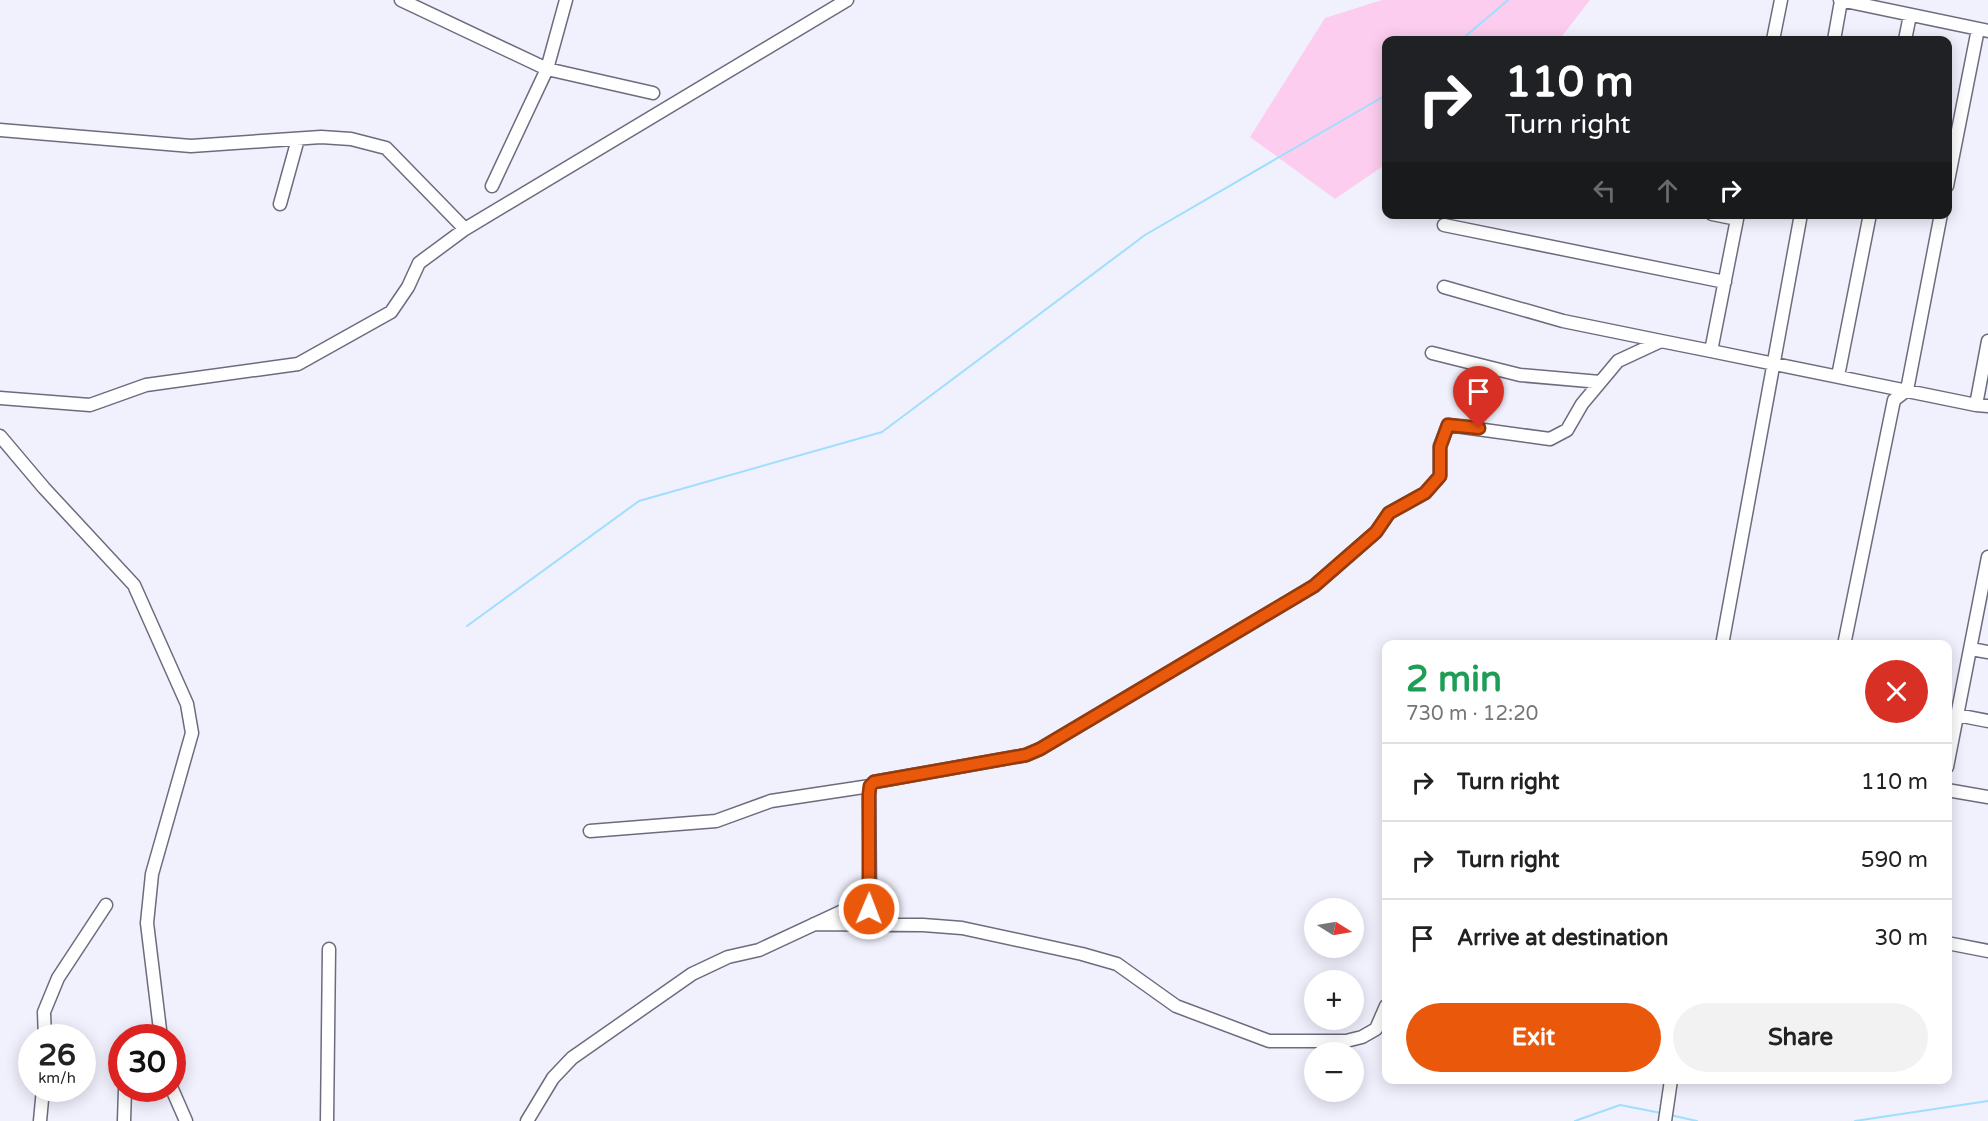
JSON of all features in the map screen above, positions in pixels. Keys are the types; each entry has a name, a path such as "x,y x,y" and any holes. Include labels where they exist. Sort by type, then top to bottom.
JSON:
{"street":[{"path":"401,0 548,69 653,93"},
{"path":"492,186 548,69 566,0"},
{"path":"0,398 90,405 146,385 298,364 391,312 408,287 419,263 465,229 848,0"},
{"path":"1774,36 1781,0"},
{"path":"1835,36 1841,0 1983,30 1952,164"},
{"path":"1906,36 1910,15"},
{"path":"0,130 191,146 321,137 351,139 386,148 465,229"},
{"path":"280,204 298,139"},
{"path":"1711,351 1738,219"},
{"path":"1723,640 1800,219"},
{"path":"1838,375 1869,219"},
{"path":"1845,640 1894,400 1907,390 1940,219"},
{"path":"1444,225 1725,282"},
{"path":"1444,287 1563,321 1982,405 1988,341"},
{"path":"590,831 716,821 771,801 870,786 874,782 889,778 1026,755 1040,749 1314,586 1376,532 1389,513 1425,493 1440,476 1440,447 1448,425 1550,439 1567,430 1582,404 1618,361 1662,341"},
{"path":"1432,353 1520,375 1600,382"},
{"path":"0,436 44,488 134,585 187,704 192,733 152,874 147,923 159,1024"},
{"path":"1952,741 1986,584 1988,556"},
{"path":"1971,649 1988,652"},
{"path":"1957,715 1988,721"},
{"path":"868,925 870,786"},
{"path":"1952,791 1988,797"},
{"path":"527,1121 553,1078 572,1058 692,974 728,957 759,950 862,902 870,893"},
{"path":"44,1024 44,1012 58,978 106,905"},
{"path":"813,924 923,925 962,928 1082,954 1117,964 1176,1006 1253,1033 1263,1040 1346,1041 1362,1037 1376,1029 1382,1015"},
{"path":"1952,944 1988,951"},
{"path":"327,1121 329,949"},
{"path":"1665,1121 1670,1084"},
{"path":"40,1121 42,1102"},
{"path":"124,1121 125,1102"},
{"path":"178,1102 186,1121"}],"shaded area":[{"path":"1382,0 1590,0 1562,36 1382,36 1382,167 1335,199 1250,137 1325,18"}],"waterway":[{"path":"1466,36 1508,0"},
{"path":"467,626 639,501 882,432 1145,235 1382,97"},
{"path":"1855,1121 1988,1101"},
{"path":"1575,1121 1620,1105 1661,1113"},
{"path":"1670,1115 1697,1121"}],"route":[{"path":"869,909 869,794 870,786 874,782 1026,755 1040,749 1192,656 1314,586 1376,532 1389,513 1425,493 1440,476 1440,447 1448,425 1479,428"}]}
